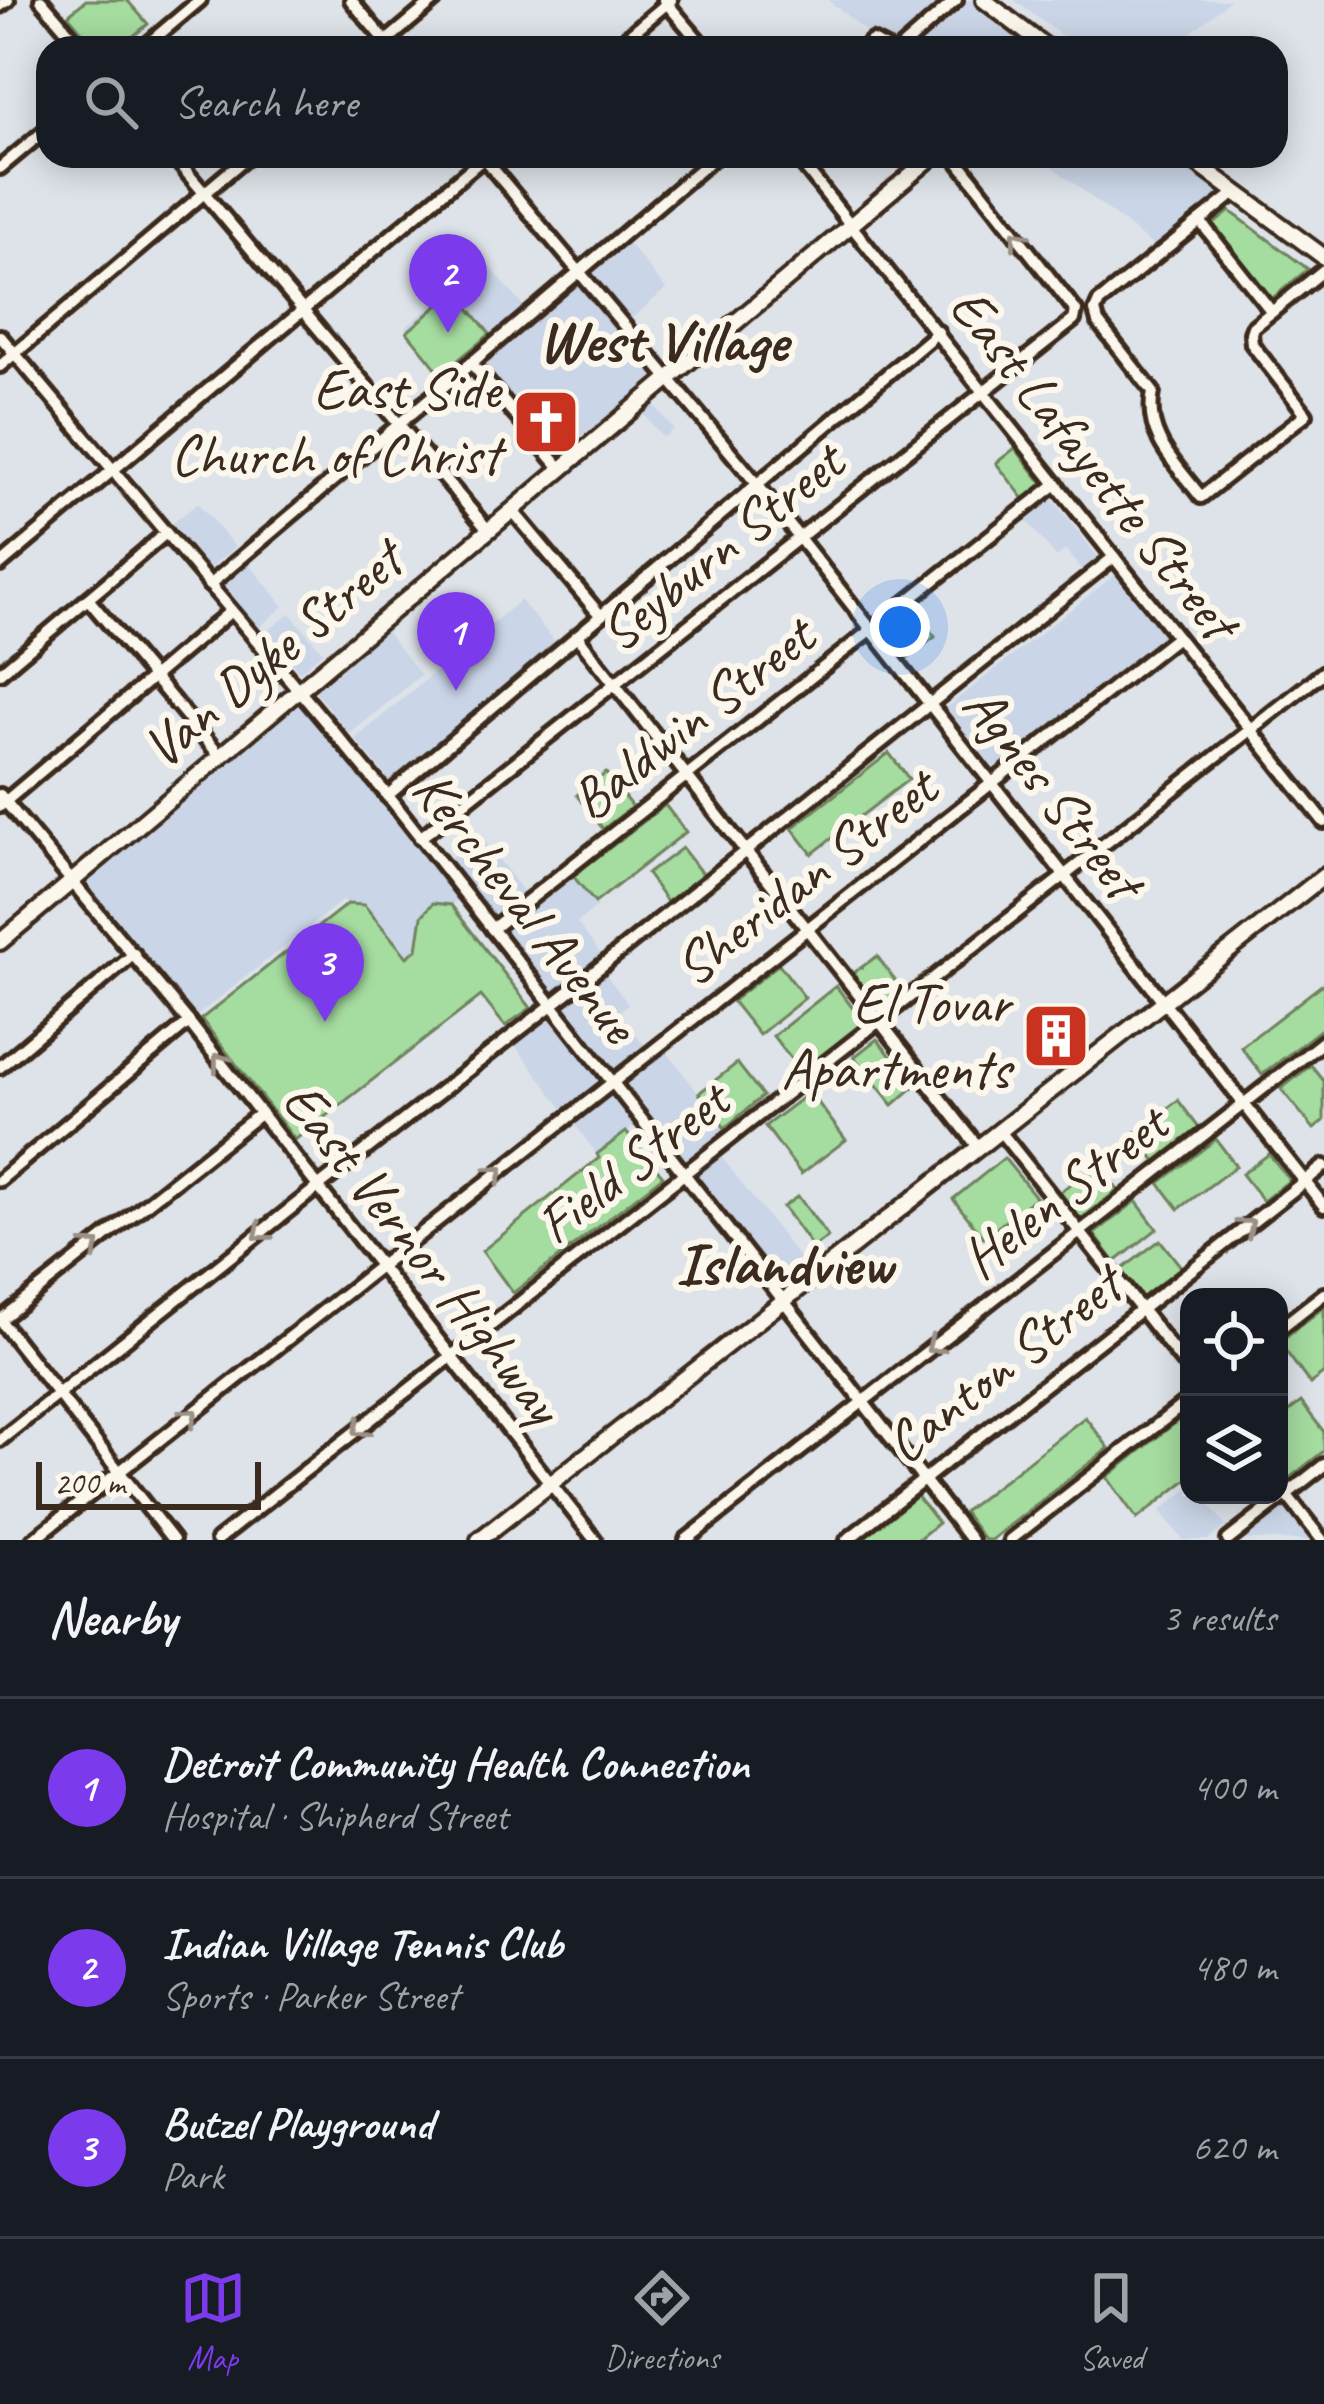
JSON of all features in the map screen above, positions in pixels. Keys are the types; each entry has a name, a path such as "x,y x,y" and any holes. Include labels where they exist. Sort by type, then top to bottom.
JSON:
{"main road":[{"path":"985,0 1032,36"},
{"name":"Van Dyke Street","path":"0,942 919,168"},
{"path":"1203,168 1324,257"},
{"path":"478,1540 1324,876"}],"street":[{"path":"0,7 8,0"},
{"path":"41,0 72,36"},
{"path":"156,36 200,0"},
{"path":"351,0 378,36"},
{"path":"396,36 435,0"},
{"path":"915,36 956,0"},
{"path":"628,36 667,1 695,36"},
{"path":"0,168 36,138"},
{"path":"183,168 488,530"},
{"path":"0,366 234,168"},
{"path":"0,565 471,168"},
{"name":"Agnes Street","path":"493,168 757,484 1324,1205"},
{"path":"209,585 702,168"},
{"name":"East Lafayette Street","path":"806,168 1324,823"},
{"name":"Seyburn Street","path":"420,838 1074,320 1076,311 963,168"},
{"path":"1236,192 1099,302 1095,311 1098,322 1153,392 1150,416 1158,441 1201,496 1306,414 1254,348 1250,336 1253,327 1324,271"},
{"path":"1201,221 1272,312"},
{"path":"387,796 938,332"},
{"name":"Kercheval Avenue","path":"0,336 387,796 971,1540"},
{"path":"472,364 561,469"},
{"name":"Baldwin Street","path":"492,929 1057,484"},
{"path":"512,511 600,615"},
{"path":"0,673 166,532"},
{"path":"0,1440 1114,557"},
{"path":"88,599 220,756"},
{"path":"2,801 231,611"},
{"path":"577,636 979,1148"},
{"name":"Sheridan Street","path":"33,1540 1177,638"},
{"name":"Field Street","path":"217,1540 1324,671"},
{"name":"East Vernor Highway","path":"2,801 189,1022 595,1540"},
{"path":"0,1067 134,954"},
{"path":"0,1180 189,1022"},
{"name":"Helen Street","path":"686,1540 1324,1041"},
{"path":"173,1540 0,1320 261,1113"},
{"path":"1000,1131 1180,1359"},
{"name":"Canton Street","path":"847,1540 1324,1166"},
{"path":"1288,1322 1324,1294"},
{"path":"1010,1540 1180,1407"},
{"path":"1288,1487 1324,1465"},
{"path":"1288,1496 1322,1540"},
{"path":"1228,1540 1268,1504"}],"shaded area":[{"path":"828,0 984,0 1031,36 872,36"},
{"path":"1014,0 1230,0 1187,36 1062,36"},
{"path":"1054,168 1203,168 1236,192 1161,252"},
{"path":"622,236 666,289 624,325 669,378 647,397 674,429 663,438 637,406 561,469 472,364 450,382 405,328 485,261 530,314"},
{"path":"1052,499 1102,562 1086,575 1066,550 1056,557 1026,520"},
{"path":"198,503 235,547 209,569 172,524"},
{"path":"249,564 284,606 256,630 221,587"},
{"path":"1116,574 1163,635 994,768 946,708"},
{"path":"520,600 557,644 391,782 355,739"},
{"path":"290,613 323,652 299,672 266,633"},
{"path":"385,630 421,675 350,734 314,690"},
{"path":"297,691 442,864 480,835 530,900 568,870 597,906 577,923 607,962 601,968 628,1004 618,1013 650,1052 661,1044 732,1137 716,1150 813,1276 782,1301 642,1121 597,1154 509,1037 551,1005 465,895 451,905 433,903 422,917 417,950 407,957 364,905 343,900 189,1022 72,881"},
{"path":"1180,1495 1180,1504 1209,1504 1226,1526 1208,1540 1183,1540 1160,1511"},
{"path":"1285,1508 1310,1540 1243,1540"}],"green space":[{"path":"86,0 127,0 148,24 134,36 86,36 68,15"},
{"path":"1230,211 1308,269 1269,301 1210,227"},
{"path":"455,291 490,334 441,374 407,332"},
{"path":"1015,448 1043,484 1024,499 996,463"},
{"path":"915,610 935,637 904,661 884,634"},
{"path":"889,753 909,779 812,854 792,828"},
{"path":"606,773 632,807 603,829 577,795"},
{"path":"665,805 686,832 595,903 573,876"},
{"path":"682,848 703,875 667,902 647,874"},
{"path":"433,903 451,905 531,1008 505,1026 481,996 295,1140 201,1019 347,904 364,905 407,957 417,949 422,916"},
{"path":"877,956 903,991 878,1009 852,974"},
{"path":"779,964 805,998 759,1035 732,1001"},
{"path":"1324,983 1324,1027 1262,1075 1241,1047"},
{"path":"836,986 864,1023 801,1072 773,1036"},
{"path":"877,1039 915,1086 893,1105 854,1057"},
{"path":"737,1063 763,1096 725,1128 699,1093"},
{"path":"1311,1065 1324,1081 1324,1121 1314,1129 1281,1089"},
{"path":"810,1092 846,1140 801,1174 765,1126"},
{"path":"1178,1100 1199,1128 1156,1161 1135,1133"},
{"path":"626,1132 663,1176 513,1293 482,1251"},
{"path":"1216,1139 1236,1166 1179,1209 1159,1183"},
{"path":"1269,1154 1290,1180 1263,1201 1242,1174"},
{"path":"1004,1158 1036,1197 984,1238 953,1199"},
{"path":"1097,1163 1118,1190 1081,1219 1060,1192"},
{"path":"798,1196 828,1237 813,1248 783,1207"},
{"path":"1136,1201 1157,1229 1115,1262 1094,1234"},
{"path":"1160,1240 1182,1268 1142,1298 1121,1270"},
{"path":"1324,1307 1324,1373 1310,1384 1288,1354 1288,1335"},
{"path":"1301,1402 1324,1432 1324,1451 1288,1479 1288,1412"},
{"path":"1085,1417 1109,1448 991,1540 984,1540 963,1512"},
{"path":"1180,1419 1180,1485 1137,1519 1107,1477"},
{"path":"917,1496 938,1523 917,1540 861,1540"}],"place":[{"name":"Indian Village Tennis Club","path":"448,333"},
{"name":"East Side Church of Christ","path":"546,422"},
{"name":"Detroit Community Health Connection","path":"456,691"},
{"name":"Butzel Playground","path":"325,1022"},
{"name":"El Tovar Apartments","path":"1056,1036"}],"district":[{"name":"West Village","path":"663,341"},
{"name":"Islandview","path":"784,1264"}]}
